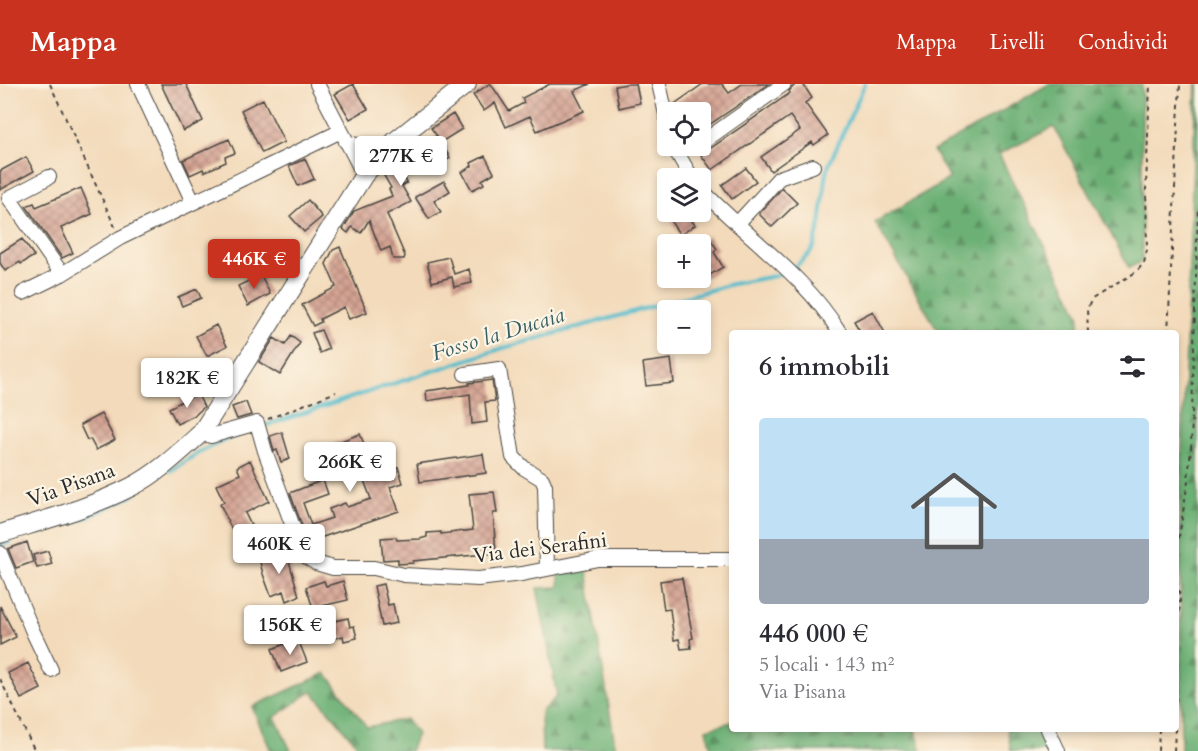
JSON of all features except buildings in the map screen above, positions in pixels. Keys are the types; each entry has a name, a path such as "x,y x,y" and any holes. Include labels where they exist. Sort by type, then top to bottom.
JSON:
{"main road":[{"name":"Via Pisana","path":"0,534 95,504 134,486 201,433 364,175 383,153 467,84"}],"street":[{"path":"138,84 194,202"},
{"path":"317,84 364,175"},
{"path":"660,88 674,84"},
{"path":"711,136 784,84"},
{"path":"22,293 62,273 120,238 194,202 343,136 383,153"},
{"path":"678,156 686,168"},
{"path":"680,159 684,156"},
{"path":"737,224 779,178 813,166"},
{"path":"49,177 9,198 62,273"},
{"path":"711,199 793,275 812,295 838,330"},
{"path":"465,374 499,369 513,457 524,468 542,479 545,486 547,568"},
{"path":"201,433 212,436 259,428"},
{"name":"Via dei Serafini","path":"259,428 302,551 316,563 333,568 374,568 404,575 478,579 522,574 598,559 729,559"},
{"path":"0,553 51,670"},
{"path":"1049,732 1058,751"}],"path":[{"path":"50,84 120,238"},
{"path":"1088,330 1087,309 1092,299 1136,272 1144,263 1147,250 1146,186 1150,84"},
{"path":"1168,330 1180,84"},
{"path":"1179,537 1191,448 1198,209"},
{"path":"259,428 336,392"},
{"path":"1179,592 1179,624"},
{"path":"0,679 35,751"},
{"path":"1158,751 1159,732"},
{"path":"1174,751 1175,732"},
{"path":"65,751 73,751"}],"green space":[{"path":"1049,84 1142,84 1142,261 1129,268 1054,127 999,154 1080,316 1078,330 937,330 875,222 950,178 933,151"},
{"path":"1196,84 1198,84 1198,751 1181,751 1180,504"},
{"path":"586,564 616,751 542,751 541,712 557,696 537,588 559,587 559,569"},
{"path":"326,673 367,727 406,719 417,734 410,751 362,751 312,691 275,717 291,751 271,751 252,707"},
{"path":"729,723 729,732 916,732 922,751 712,751 706,729"},
{"path":"1008,732 1036,732 1046,751 1011,751"}],"waterway":[{"name":"Fosso la Ducaia","path":"261,427 500,349 732,284 775,276 796,266 814,246 820,224 827,169 865,84"},
{"name":"Fosso la Ducaia","path":"170,471 201,451 237,435"},
{"name":"Fosso la Ducaia","path":"37,533 85,518 134,495"},
{"name":"Fosso la Ducaia","path":"0,545 11,542"}]}
